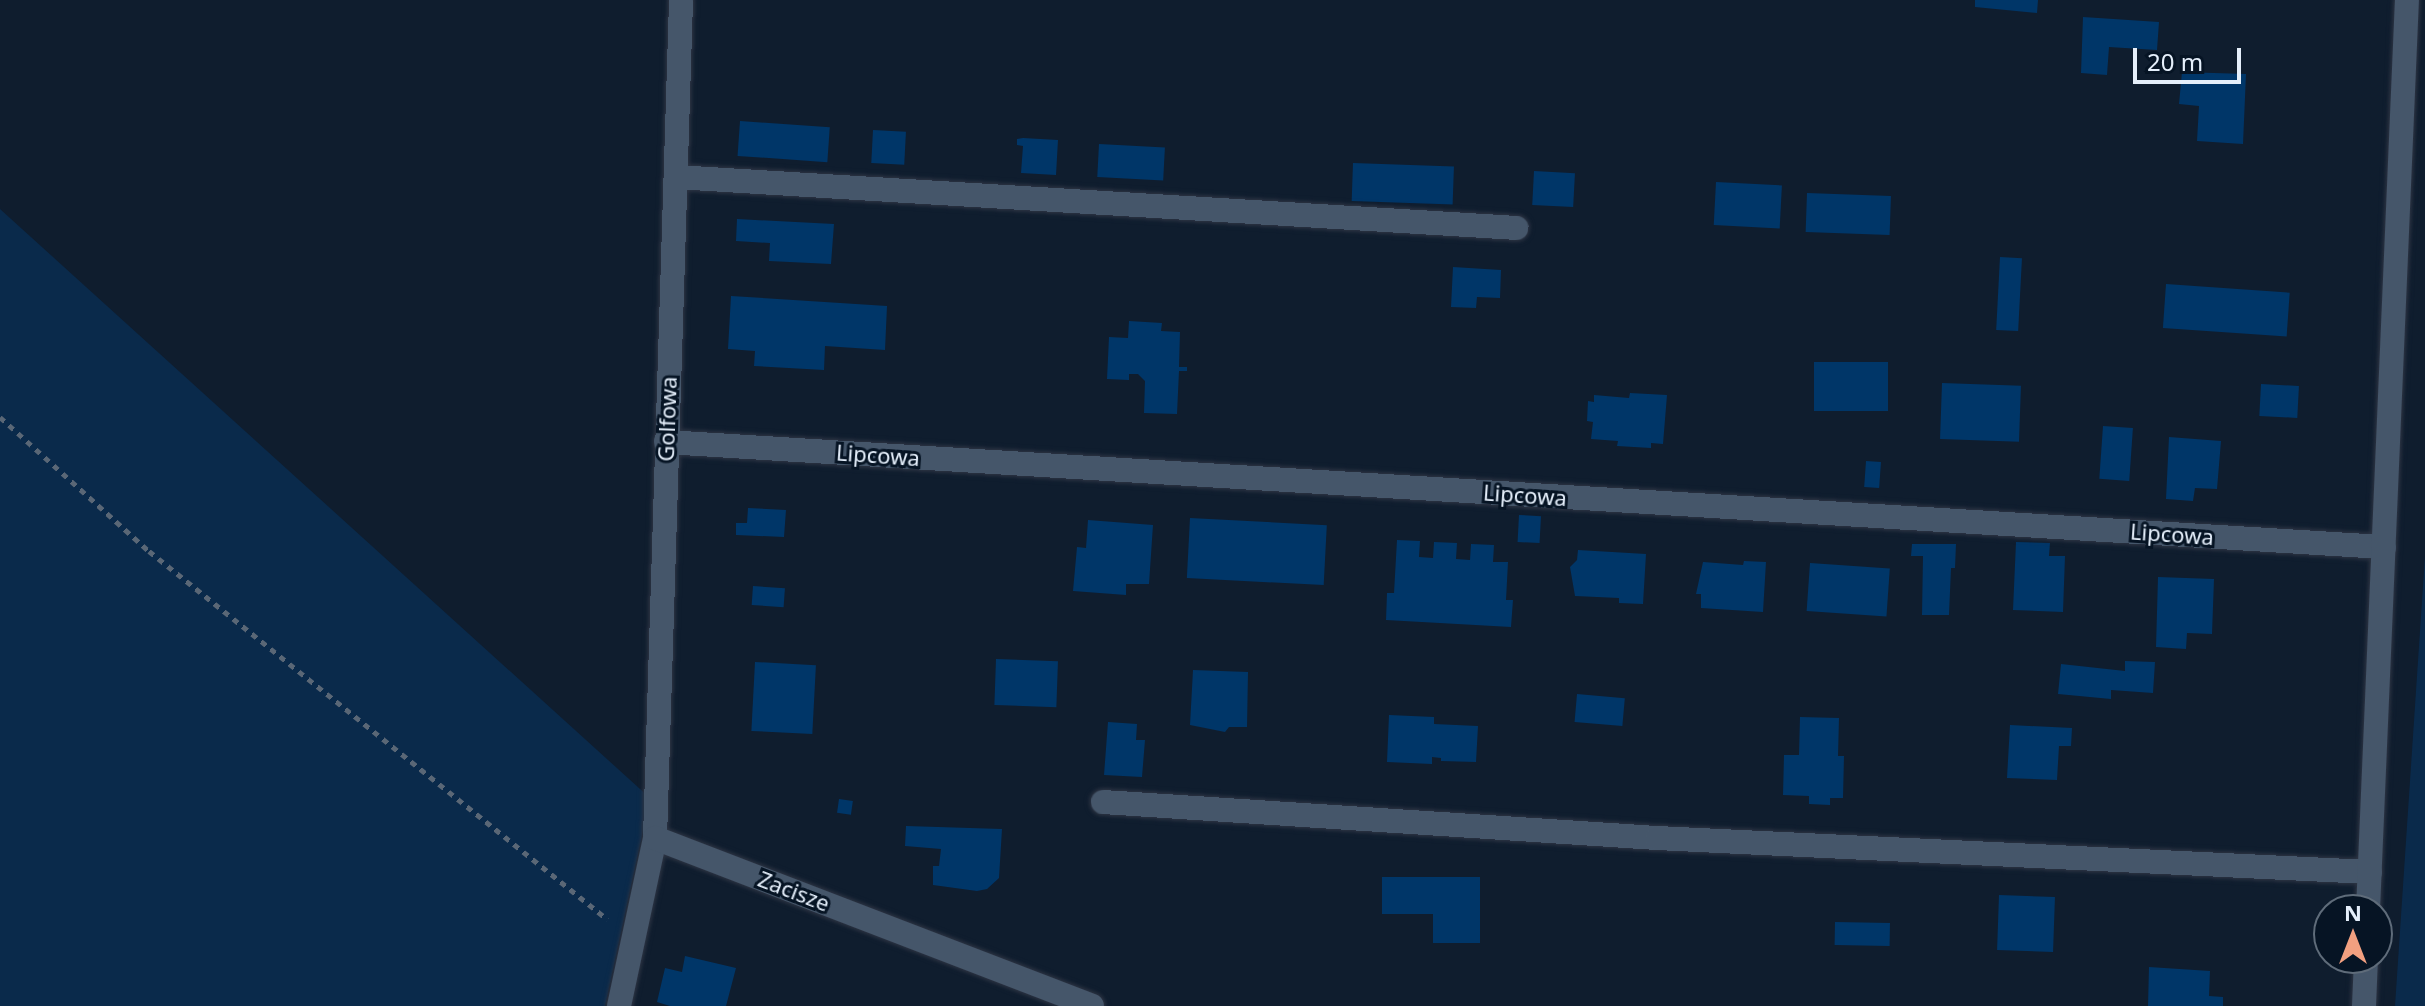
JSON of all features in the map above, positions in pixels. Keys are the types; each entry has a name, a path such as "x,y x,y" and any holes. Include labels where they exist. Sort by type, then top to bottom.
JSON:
{"street":[{"name":"Golfowa","path":"655,838 681,0"},
{"path":"2369,894 2407,0"},
{"path":"676,177 1516,228"},
{"name":"Lipcowa","path":"666,442 2384,547"},
{"path":"1103,802 1657,838 2370,872"},
{"path":"619,1006 655,838"},
{"name":"Zacisze","path":"655,838 1092,1006"},
{"path":"2364,1006 2365,974"}],"path":[{"path":"0,417 149,551 633,940"}],"shaded area":[{"path":"0,209 650,798 605,1006 0,1006"},
{"path":"2425,556 2425,1006 2395,1006"}],"building":[{"path":"1975,0 2038,0 2037,13 1975,7"},
{"path":"2083,17 2159,22 2157,50 2109,47 2107,75 2081,73"},
{"path":"2182,72 2246,74 2243,144 2197,141 2199,106 2179,104"},
{"path":"740,121 830,127 827,162 738,156"},
{"path":"873,130 906,132 904,165 871,163"},
{"path":"1017,139 1058,140 1056,175 1021,173 1023,146 1017,145"},
{"path":"1099,144 1165,147 1163,180 1097,177"},
{"path":"1353,163 1454,167 1453,205 1352,201"},
{"path":"1534,171 1575,173 1573,207 1532,205"},
{"path":"1716,182 1782,185 1780,228 1714,225"},
{"path":"1807,193 1891,196 1890,235 1806,232"},
{"path":"737,219 834,224 831,264 769,261 770,243 736,241"},
{"path":"2000,257 2022,258 2018,331 1996,330"},
{"path":"1453,267 1501,270 1500,298 1477,297 1476,308 1451,307"},
{"path":"2166,284 2290,293 2287,337 2163,328"},
{"path":"731,296 887,306 885,350 825,346 824,370 754,366 755,351 728,349"},
{"path":"1129,321 1162,323 1161,331 1180,332 1179,367 1187,367 1187,371 1179,371 1177,414 1144,413 1145,381 1138,374 1129,374 1129,380 1107,379 1109,337 1128,338"},
{"path":"1814,362 1888,362 1888,411 1814,411"},
{"path":"1942,383 2021,386 2019,442 1940,439"},
{"path":"2261,384 2299,386 2297,418 2259,416"},
{"path":"1630,393 1667,395 1663,444 1651,443 1651,448 1617,446 1618,441 1591,439 1593,422 1587,421 1588,401 1594,402 1594,395 1629,398"},
{"path":"2103,426 2133,428 2129,481 2099,479"},
{"path":"2169,437 2221,441 2217,489 2195,488 2193,501 2166,499"},
{"path":"1866,461 1881,462 1879,488 1864,487"},
{"path":"748,508 786,510 784,537 736,535 736,523 747,523"},
{"path":"1519,515 1541,516 1540,543 1518,542"},
{"path":"1190,518 1327,525 1324,585 1187,578"},
{"path":"1088,520 1153,525 1149,584 1126,584 1126,595 1073,591 1077,547 1086,548"},
{"path":"1397,540 1420,541 1419,557 1433,558 1434,542 1457,543 1456,559 1470,560 1471,544 1494,545 1493,562 1508,562 1506,600 1513,600 1511,627 1386,620 1387,593 1394,593"},
{"path":"2016,542 2050,543 2049,556 2065,556 2063,612 2013,610"},
{"path":"1912,544 1956,544 1955,568 1951,568 1949,615 1922,615 1923,556 1911,556"},
{"path":"1578,550 1646,554 1643,604 1619,603 1619,598 1575,596 1570,567 1577,560"},
{"path":"1744,561 1766,562 1763,612 1701,608 1701,594 1696,594 1703,562 1743,565"},
{"path":"1810,563 1890,569 1886,616 1807,611"},
{"path":"2158,577 2214,579 2212,634 2187,633 2186,649 2156,647"},
{"path":"753,586 785,588 784,607 752,605"},
{"path":"996,659 1058,661 1056,707 994,705"},
{"path":"2125,661 2155,662 2153,693 2111,690 2111,699 2058,694 2061,664 2125,671"},
{"path":"755,662 816,665 812,734 751,731"},
{"path":"1193,670 1248,672 1247,727 1229,727 1225,732 1190,725"},
{"path":"1577,694 1625,698 1622,726 1575,722"},
{"path":"1389,715 1434,717 1434,724 1478,726 1476,762 1441,761 1441,758 1432,757 1432,764 1387,762"},
{"path":"1800,717 1839,718 1838,756 1844,756 1843,798 1830,798 1830,805 1809,804 1809,796 1783,795 1784,755 1799,755"},
{"path":"1108,722 1137,724 1136,740 1145,740 1142,777 1104,775"},
{"path":"2010,725 2072,728 2071,746 2059,746 2057,780 2007,778"},
{"path":"839,799 853,801 851,815 837,813"},
{"path":"906,826 1002,829 999,878 987,889 977,891 933,885 933,866 939,866 941,849 905,846"},
{"path":"1382,877 1480,877 1480,943 1433,943 1433,914 1382,914"},
{"path":"1999,895 2055,897 2053,952 1997,950"},
{"path":"1835,922 1890,923 1890,946 1835,945"},
{"path":"685,956 736,968 726,1006 670,1006 657,1002 665,968 682,972"},
{"path":"2149,967 2210,971 2209,996 2223,997 2223,1006 2148,1006"}]}
